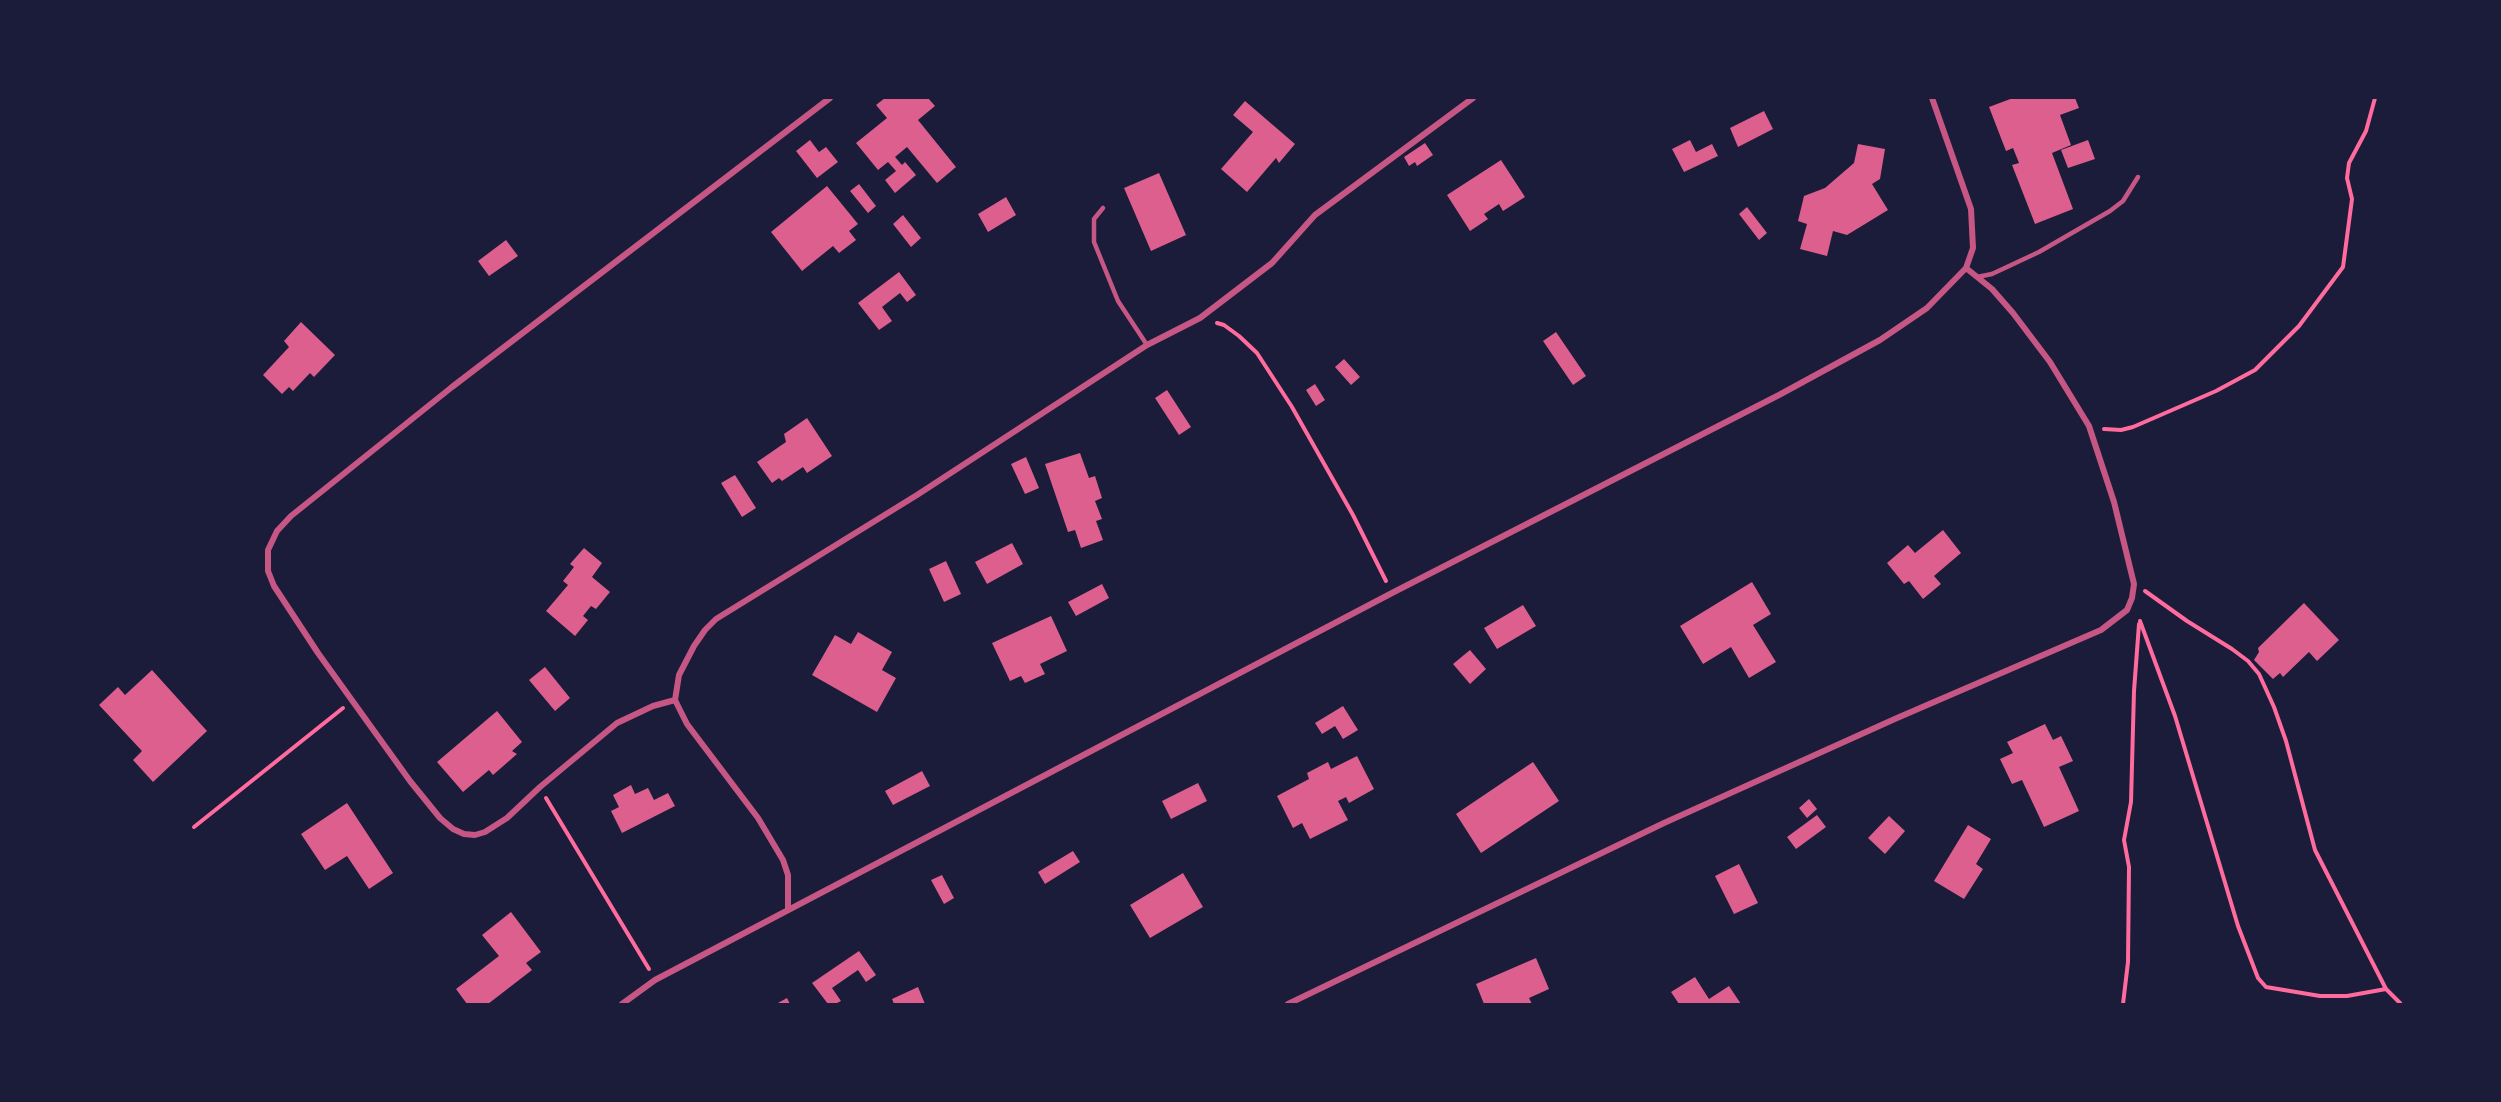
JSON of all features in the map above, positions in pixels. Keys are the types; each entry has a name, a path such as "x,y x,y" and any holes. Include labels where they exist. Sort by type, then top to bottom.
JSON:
{"street":[{"path":"675,700 652,706 617,723 498,825 474,835 464,834 453,829 440,818 410,781 352,700 274,586 268,571 268,550 278,531 291,516 452,387 830,98"},
{"path":"788,910 788,875 783,860 758,818 687,724 675,700 679,675 694,646 717,619 916,495 1148,345 1200,318 1272,263 1314,215 1473,98"},
{"path":"622,1005 655,980 1392,593 1779,394 1880,340 1927,308 1966,268 1973,248 1971,209 1932,98"},
{"path":"1288,1005 1664,823 1897,718 2101,630 2127,610 2134,584 2114,502 2089,426 2050,362 2013,313 1992,289 1966,268"}],"lane":[{"path":"1977,277 2001,270 2039,252 2110,211 2123,201 2138,177"},
{"path":"1103,208 1094,219 1094,242 1118,301 1148,345"}],"path":[{"path":"2089,426 2107,430 2133,427 2216,392 2255,370 2299,326 2343,267 2352,199 2347,178 2349,163 2366,131 2375,98"},
{"path":"1200,318 1224,325 1257,353 1292,407 1348,505 1392,593"},
{"path":"2134,584 2232,649 2248,661 2259,674 2286,741 2315,850 2385,989 2401,1005"},
{"path":"2132,598 2175,716 2238,926 2258,978 2266,987 2320,996 2347,996 2385,989"},
{"path":"2123,1005 2128,962 2129,867 2124,840 2131,802 2134,691 2139,621"},
{"path":"194,827 352,700"},
{"path":"540,787 655,980"}],"building":[{"path":"885,98 928,98 935,106 918,120 956,167 937,183 907,147 895,157 902,165 905,162 916,175 895,193 885,180 896,171 888,162 878,170 856,143 887,118 876,105"},
{"path":"2013,98 2075,98 2079,108 2060,115 2071,145 2052,153 2073,209 2035,224 2012,165 2019,163 2013,148 2006,151 1989,107"},
{"path":"1245,101 1295,144 1279,163 1276,158 1247,192 1221,169 1253,132 1233,115"},
{"path":"1764,111 1773,129 1738,147 1730,128"},
{"path":"810,140 819,152 826,147 838,162 817,178 796,151"},
{"path":"1690,140 1696,152 1712,144 1718,156 1684,172 1672,149"},
{"path":"2088,140 2095,159 2068,168 2061,150"},
{"path":"1425,143 1433,155 1417,166 1415,162 1409,166 1404,157"},
{"path":"1858,144 1885,149 1880,179 1872,184 1888,210 1847,235 1833,231 1827,256 1800,249 1807,224 1798,221 1804,196 1825,188 1854,163"},
{"path":"1501,160 1525,197 1503,211 1499,204 1484,214 1488,219 1470,231 1447,195"},
{"path":"1159,173 1186,235 1151,251 1124,188"},
{"path":"859,184 876,206 868,213 850,191"},
{"path":"827,186 858,224 849,231 856,240 839,253 833,246 802,271 771,232"},
{"path":"1006,197 1016,215 988,232 978,214"},
{"path":"1747,207 1767,233 1759,240 1739,214"},
{"path":"903,215 921,238 911,247 893,224"},
{"path":"506,240 518,256 489,276 478,261"},
{"path":"899,272 916,295 907,302 900,293 882,307 892,321 879,330 858,303"},
{"path":"301,322 335,355 314,377 310,373 293,391 289,387 282,394 263,375 289,347 284,341"},
{"path":"1556,332 1586,376 1573,385 1543,341"},
{"path":"1344,359 1360,377 1351,385 1335,367"},
{"path":"1315,384 1325,400 1316,406 1306,390"},
{"path":"1167,390 1191,427 1179,435 1155,398"},
{"path":"807,418 832,456 807,473 803,467 782,481 779,478 772,483 757,462 786,442 784,434"},
{"path":"1080,453 1089,478 1095,476 1102,498 1095,501 1102,519 1096,521 1103,540 1081,548 1075,530 1068,532 1045,464"},
{"path":"1026,457 1039,488 1025,494 1011,464"},
{"path":"735,475 756,508 742,517 721,483"},
{"path":"1943,530 1961,553 1934,576 1941,584 1923,599 1909,581 1904,584 1887,563 1908,545 1915,553"},
{"path":"1012,543 1023,564 987,584 975,562"},
{"path":"584,548 602,563 592,577 610,592 596,609 591,606 583,616 588,620 575,636 546,611 568,585 563,581 574,567 570,564"},
{"path":"946,561 961,594 944,602 929,569"},
{"path":"1752,582 1771,614 1753,625 1776,662 1749,678 1731,647 1703,664 1680,626"},
{"path":"1102,584 1109,598 1076,616 1068,602"},
{"path":"2304,603 2339,640 2317,661 2309,652 2283,677 2280,673 2273,679 2254,660 2259,652 2258,648"},
{"path":"1523,605 1536,626 1497,649 1484,628"},
{"path":"1051,616 1067,651 1040,664 1045,674 1025,683 1021,676 1010,681 992,643"},
{"path":"858,632 892,652 882,670 896,678 877,712 812,675 835,635 851,644"},
{"path":"1470,650 1486,669 1470,684 1453,664"},
{"path":"545,667 570,698 555,711 529,680"},
{"path":"152,670 207,731 153,782 133,760 142,751 99,705 118,687 125,695"},
{"path":"1343,706 1358,730 1343,739 1335,726 1322,734 1315,723"},
{"path":"497,711 522,742 512,751 517,754 493,775 489,770 463,792 437,762"},
{"path":"2045,724 2053,740 2061,736 2073,761 2059,767 2079,811 2044,827 2022,780 2012,784 2000,759 2013,753 2007,742"},
{"path":"1357,756 1374,789 1349,803 1346,797 1338,801 1348,820 1310,839 1302,823 1293,828 1277,796 1309,779 1307,773 1328,762 1331,769"},
{"path":"1533,762 1559,801 1481,853 1456,814"},
{"path":"922,771 930,786 893,805 885,791"},
{"path":"1198,783 1207,801 1171,819 1162,801"},
{"path":"631,785 635,794 648,788 654,800 668,793 675,806 622,833 611,811 619,807 613,795"},
{"path":"1809,799 1817,809 1807,818 1799,808"},
{"path":"347,803 393,873 369,889 347,856 325,870 301,834"},
{"path":"1817,815 1826,827 1796,849 1787,837"},
{"path":"1889,816 1905,831 1885,854 1868,838"},
{"path":"1968,825 1991,839 1976,864 1983,869 1964,899 1934,881"},
{"path":"1073,851 1080,862 1045,884 1038,872"},
{"path":"1739,864 1758,903 1734,914 1715,876"},
{"path":"1183,873 1203,907 1150,938 1130,905"},
{"path":"942,875 954,898 944,904 931,880"},
{"path":"511,912 541,952 526,963 532,970 488,1004 467,1004 456,989 499,956 482,935"},
{"path":"859,951 876,975 866,982 858,970 832,988 841,1001 828,1004 812,983"},
{"path":"1536,958 1549,989 1529,998 1532,1004 1484,1004 1476,984"},
{"path":"1695,977 1709,999 1729,986 1741,1004 1679,1004 1671,992"},
{"path":"918,987 925,1004 894,1004 892,999"},
{"path":"787,998 790,1004 776,1004"}]}
